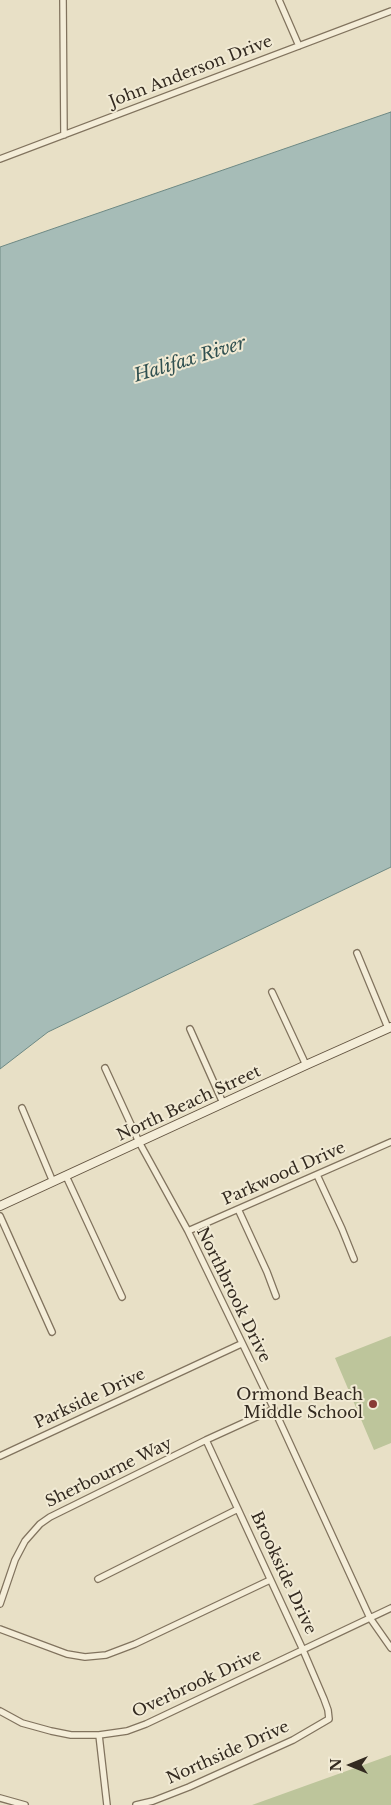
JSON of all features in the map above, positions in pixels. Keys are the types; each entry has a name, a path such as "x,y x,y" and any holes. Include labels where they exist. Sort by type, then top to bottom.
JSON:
{"street":[{"path":"63,0 64,135"},
{"path":"279,0 299,46"},
{"name":"John Anderson Drive","path":"0,159 391,11"},
{"path":"357,953 389,1028"},
{"path":"272,992 306,1064"},
{"name":"North Beach Street","path":"0,1206 306,1064 389,1028"},
{"path":"190,1029 223,1103"},
{"name":"Northbrook Drive","path":"105,1068 139,1142 188,1231 274,1410 370,1618 391,1648"},
{"path":"22,1108 53,1182"},
{"name":"Parkwood Drive","path":"188,1231 391,1142"},
{"path":"317,1175 354,1259"},
{"path":"66,1176 122,1297"},
{"path":"238,1209 276,1296"},
{"path":"0,1216 52,1332"},
{"name":"Parkside Drive","path":"0,1456 241,1344"},
{"name":"Sherbourne Way","path":"0,1604 14,1560 24,1541 40,1524 50,1517 206,1440 274,1410"},
{"name":"Brookside Drive","path":"206,1440 303,1650 328,1710 329,1719"},
{"path":"98,1579 238,1509"},
{"path":"0,1628 67,1654 86,1657 106,1655 135,1644 270,1580"},
{"name":"Overbrook Drive","path":"0,1711 22,1722 51,1732 72,1735 100,1735 127,1731 146,1724 391,1608"},
{"name":"Northside Drive","path":"136,1805 153,1801 189,1787 293,1740 329,1719"},
{"path":"100,1735 107,1805"},
{"path":"0,1798 25,1805"}],"green space":[{"name":"Ormond Beach Middle School","path":"391,1336 391,1443 374,1450 335,1358"},
{"path":"391,1755 391,1805 252,1805"}],"water":[{"name":"Halifax River","path":"391,112 391,867 48,1032 0,1069 0,247"}],"place":[{"name":"Ormond Beach Middle School","path":"373,1404"}]}
